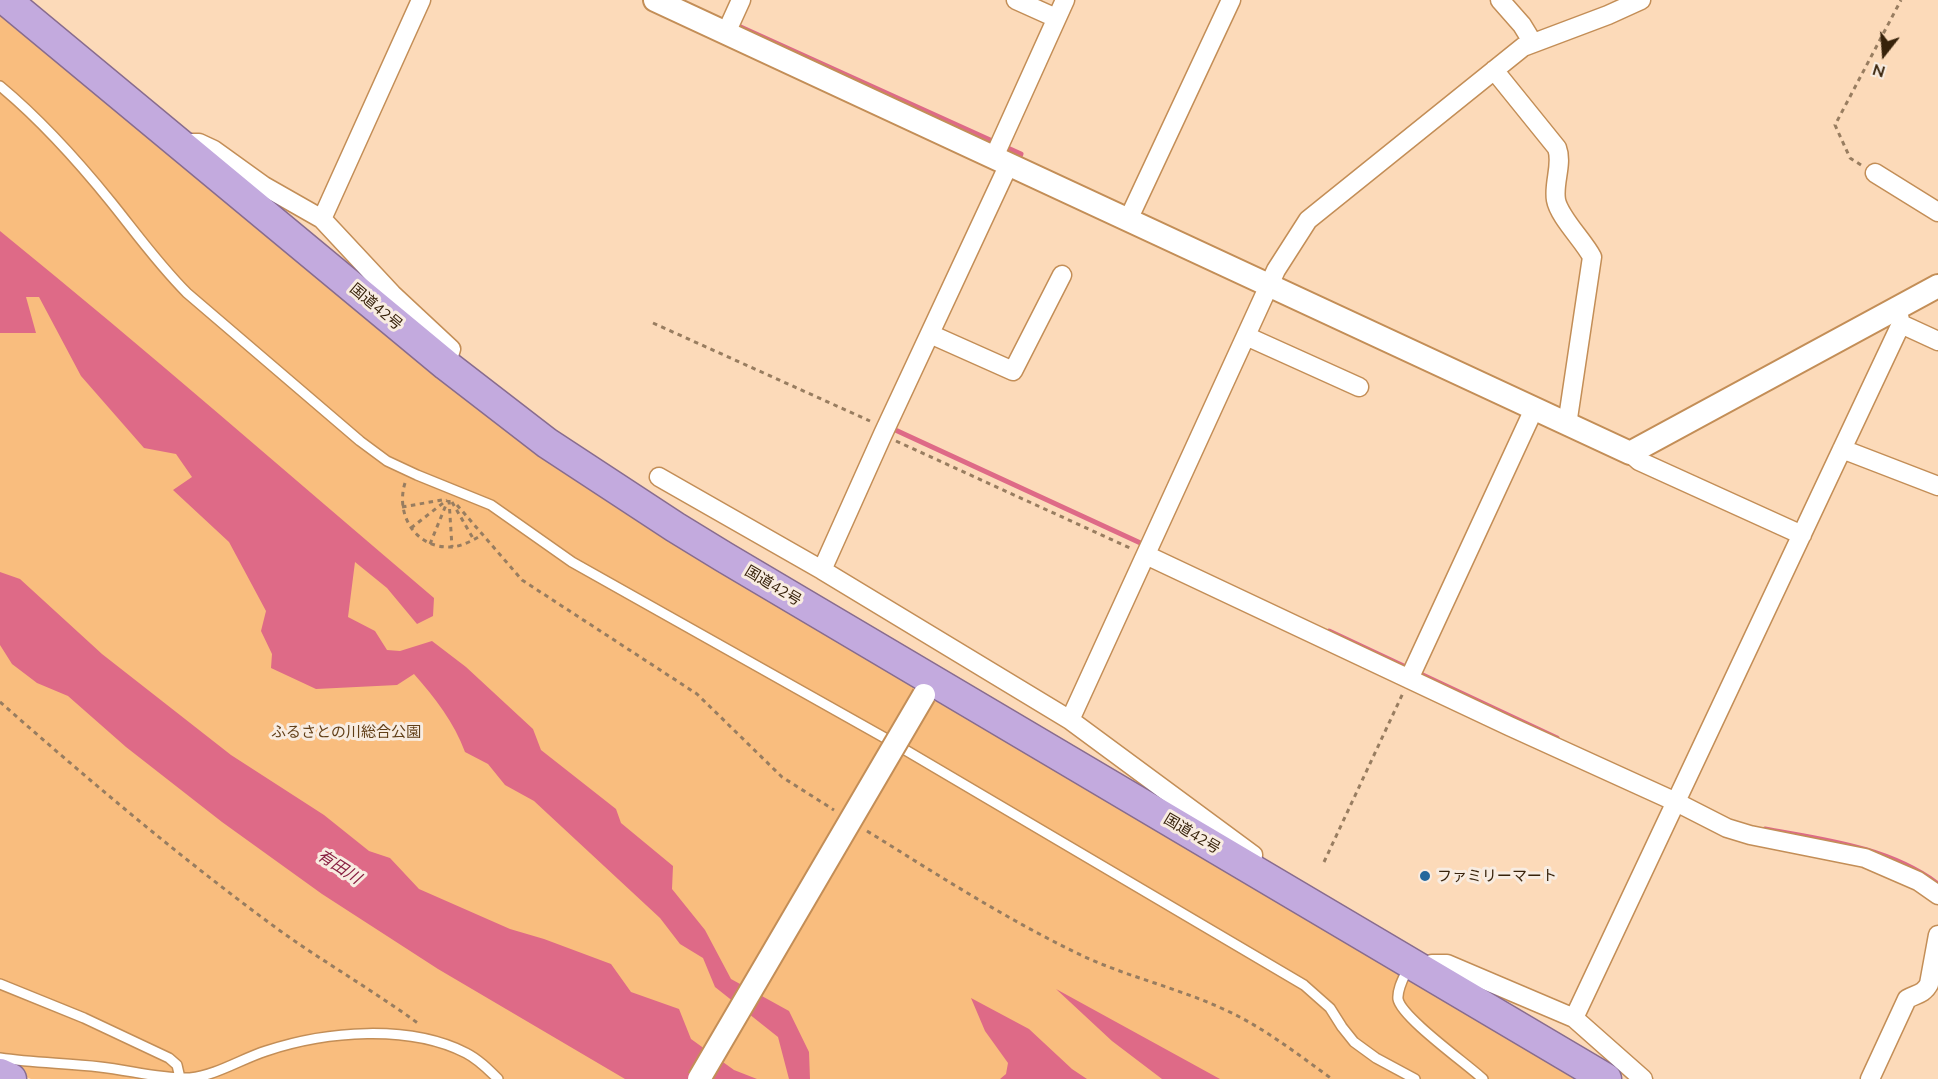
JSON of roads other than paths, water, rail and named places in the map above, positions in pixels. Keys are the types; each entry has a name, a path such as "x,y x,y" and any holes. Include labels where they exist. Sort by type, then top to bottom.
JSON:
{"highway":[{"name":"国道42号","path":"6,0 31,12 183,148 446,365 547,443 665,521 929,688 1251,870 1606,1079"},
{"path":"0,1074 11,1079"}],"street":[{"path":"322,219 421,0"},
{"path":"655,0 1630,453 1639,461 1802,535"},
{"path":"726,33 741,0"},
{"path":"1016,0 1056,18"},
{"path":"822,570 930,334 1065,0"},
{"path":"1128,220 1231,0"},
{"path":"1500,0 1522,25 1533,43"},
{"path":"1070,720 1276,270 1308,220 1523,47 1641,0"},
{"path":"1494,70 1557,148 1559,156 1555,189 1556,202 1592,257 1568,425"},
{"path":"183,148 192,143 206,146 264,186 322,219 392,294 451,349 446,365"},
{"path":"1875,173 1938,212"},
{"path":"930,334 1013,371 1062,275"},
{"path":"1630,453 1899,316 1938,286"},
{"path":"1899,316 1938,341"},
{"path":"1574,1018 1842,449 1899,316"},
{"path":"1246,336 1359,387"},
{"path":"1409,679 1534,409"},
{"path":"1842,449 1938,486"},
{"path":"659,477 822,570 1070,720 1253,855 1251,870"},
{"path":"1146,555 1738,832 1865,858 1918,881 1938,895"},
{"path":"699,1079 929,688"},
{"path":"1870,1079 1907,999 1926,990 1929,984 1938,935"},
{"path":"1418,969 1432,964 1447,964 1574,1018 1643,1079"}],"lane":[{"path":"0,86 61,144 112,203 155,259 187,293 360,441 387,461 491,505 572,562 885,738 1304,985 1330,1008 1354,1042 1376,1058 1415,1079"},
{"path":"1418,969 1399,990 1400,1006 1483,1079"},
{"path":"0,984 84,1018 169,1058 177,1065 180,1078"},
{"path":"0,1058 98,1066 180,1078 213,1073 264,1052 303,1041 325,1037 368,1035 421,1038 438,1042 467,1054 498,1079"}],"water":[{"path":"0,231 164,367 434,598 433,616 417,624 387,588 355,562 348,617 375,631 387,650 400,651 432,641 466,667 533,729 541,750 616,809 621,823 673,866 672,889 705,930 731,979 789,1011 809,1052 810,1079 789,1079 778,1037 715,987 703,958 680,944 660,918 534,801 505,785 488,764 465,752 443,711 414,674 397,685 316,689 271,668 272,654 261,631 266,611 229,542 173,490 192,477 176,454 144,448 81,376 39,297 26,297 36,333 0,333"},
{"name":"有田川","path":"0,572 20,579 102,654 231,755 324,815 369,851 390,858 419,889 510,929 611,964 631,992 679,1009 691,1039 734,1070 757,1079 625,1079 438,969 322,894 222,822 126,747 68,696 37,683 12,664 0,645"},
{"path":"1056,989 1220,1079 1162,1079 1112,1041"},
{"path":"971,998 1029,1029 1072,1069 1087,1079 1000,1079 1006,1074 1008,1063 985,1031"}],"waterway":[{"path":"734,24 1021,154 1017,163"},
{"path":"891,428 1147,546"},
{"path":"1329,631 1557,738"},
{"path":"1765,829 1833,841 1877,853 1919,871 1938,884"}],"place":[{"name":"ファミリーマート","path":"1425,876"}],"park label":[{"name":"ふるさとの川総合公園","path":"346,732"}]}
